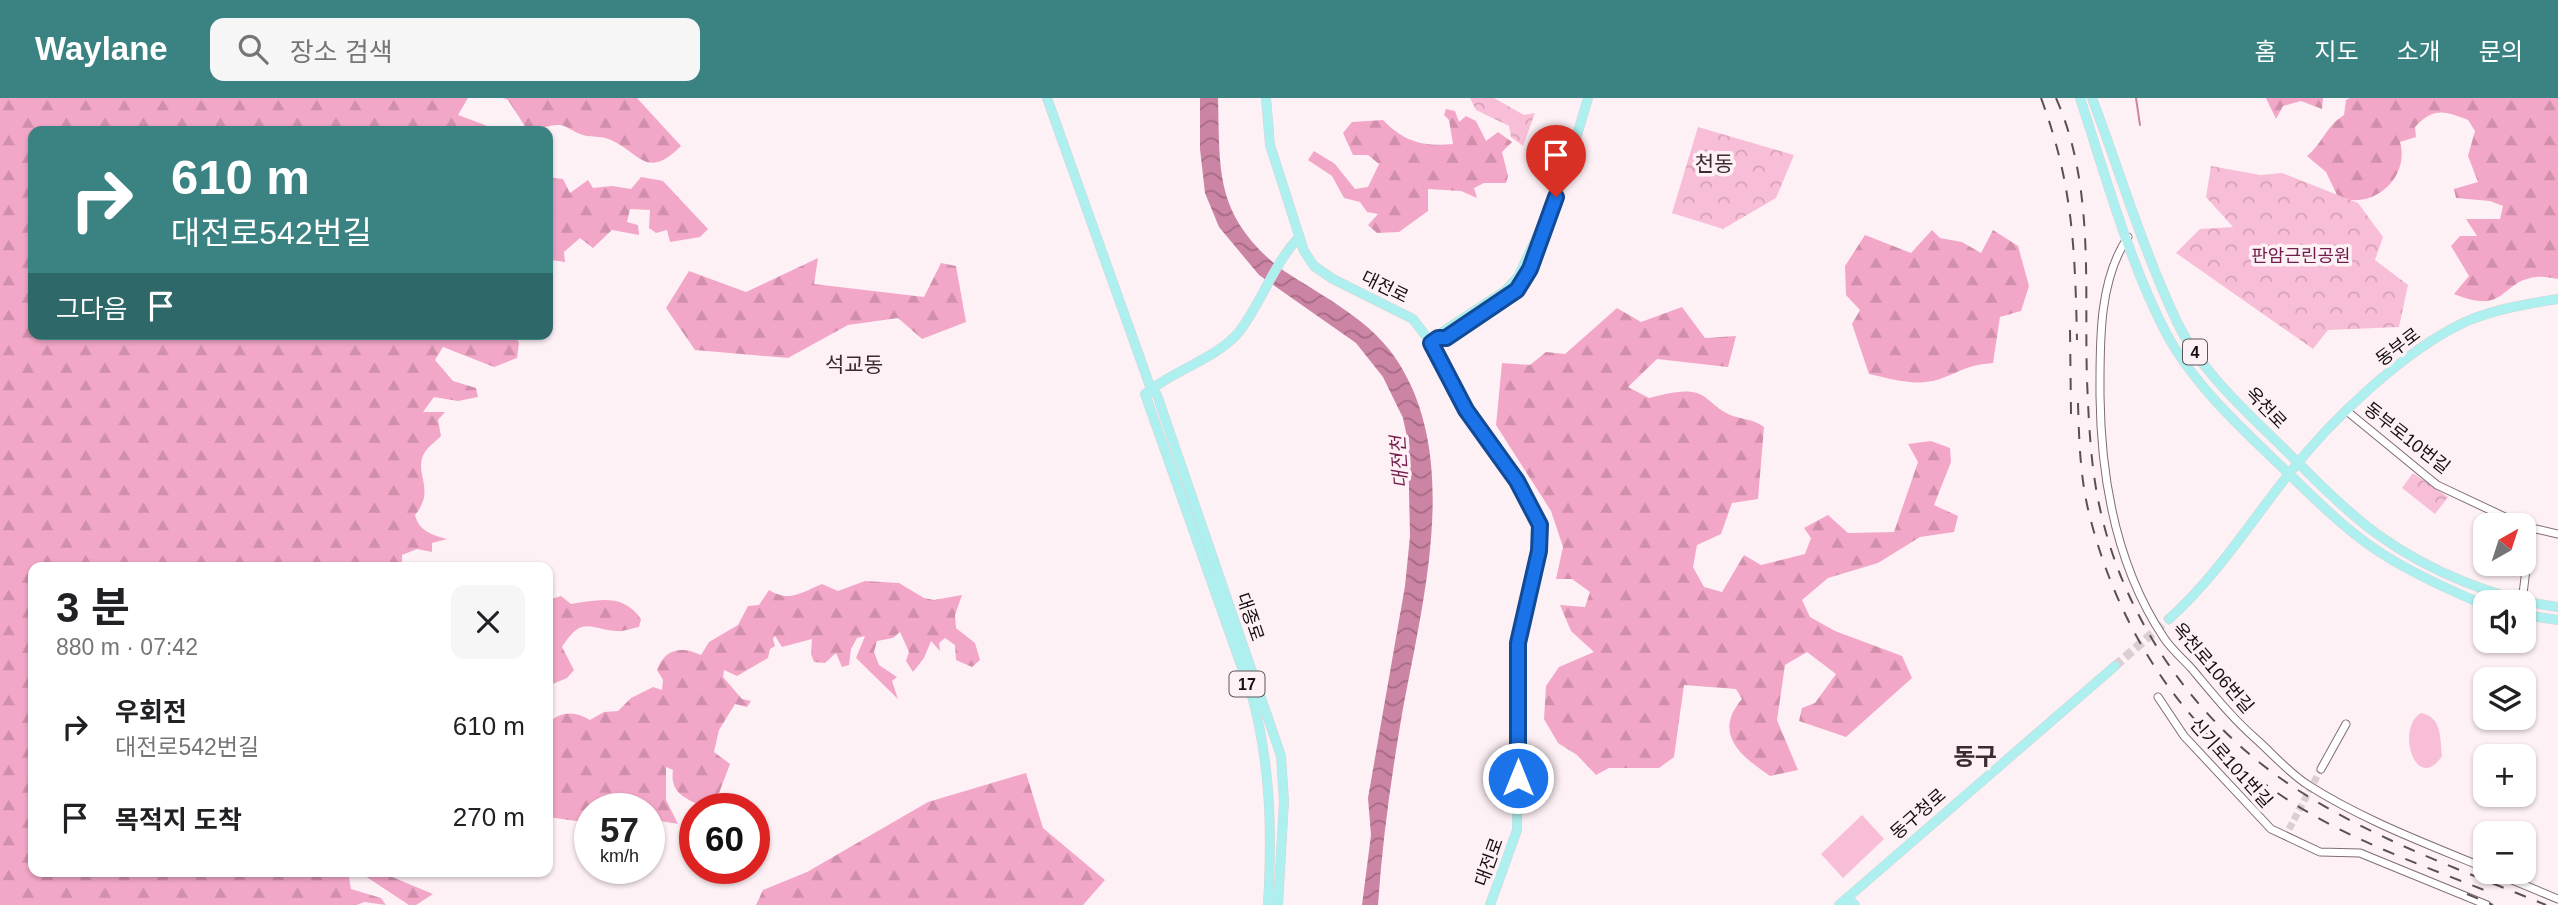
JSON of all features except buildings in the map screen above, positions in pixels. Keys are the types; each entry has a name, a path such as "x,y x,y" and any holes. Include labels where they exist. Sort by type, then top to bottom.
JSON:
{"main road":[{"name":"대종로","path":"1047,98 1151,388 1157,395 1166,420 1281,757 1284,801 1278,905"},
{"name":"대전로","path":"1266,98 1270,145 1299,237 1314,266 1333,279 1400,310 1435,341 1466,410 1517,481 1540,525 1539,551 1518,643 1517,830 1490,905"},
{"path":"1435,341 1446,338 1517,290 1530,269 1541,232 1573,152 1588,98"},
{"name":"옥천로","path":"2080,98 2157,313 2182,357 2227,412 2334,517 2392,560 2473,600"},
{"name":"옥천로","path":"2092,98 2177,323 2205,366 2299,463 2378,534 2418,559 2492,590"},
{"path":"1151,388 1226,345 1239,331 1282,256 1299,237"},
{"name":"동부로","path":"2289,474 2348,412 2394,369 2433,340 2464,323 2501,309 2558,299"},
{"name":"대종로","path":"1151,388 1145,394 1252,696 1265,747 1271,829 1268,905"},
{"path":"2169,619 2209,579 2289,474"},
{"name":"옥천로","path":"2536,603 2558,607"},
{"path":"2536,617 2558,620"},
{"name":"동구청로","path":"1839,905 2115,666"},
{"path":"1847,898 1855,905"}],"street":[{"name":"옥천로106번길","path":"2128,237 2115,255 2104,306 2100,380 2102,447 2108,503 2130,576 2149,613 2169,645 2214,697 2296,776 2346,807 2473,863"},
{"name":"동부로10번길","path":"2348,412 2437,485 2496,513"},
{"name":"동부로10번길","path":"2536,529 2558,534"},
{"name":"신기로101번길","path":"2158,697 2196,750 2264,824 2287,833 2320,852 2360,853 2487,905"},
{"path":"2321,769 2346,724"},
{"path":"2522,884 2558,899"}],"green space":[{"path":"0,98 468,98 458,115 485,126 28,126 28,340 517,340 519,343 517,358 494,367 443,347 435,360 453,381 476,388 478,397 458,401 434,397 423,412 445,412 438,420 441,436 427,450 422,460 424,497 415,515 423,529 447,539 432,543 432,552 417,549 402,555 402,562 28,562 28,877 349,877 351,889 381,898 386,905 364,902 357,905 0,905"},
{"path":"503,98 637,98 681,146 660,161 644,161 611,140 584,135 560,125 525,126 508,100"},
{"path":"1470,98 1494,98 1524,115 1535,113 1523,146 1511,137 1509,126 1476,110"},
{"path":"2266,98 2323,98 2322,109 2301,101 2283,106 2276,119"},
{"path":"2558,98 2558,279 2539,277 2524,280 2494,299 2484,301 2454,294 2469,276 2451,246 2460,236 2477,236 2466,219 2500,219 2503,206 2490,201 2456,198 2454,189 2478,182 2468,156 2475,131 2468,120 2452,114 2428,116 2415,127 2416,137 2400,142 2402,155 2399,168 2386,188 2364,199 2338,197 2326,172 2307,156 2333,124 2344,115 2346,100"},
{"path":"1446,109 1455,111 1459,122 1466,116 1476,121 1486,141 1498,132 1512,142 1502,152 1508,176 1506,183 1484,183 1474,188 1477,198 1461,191 1428,189 1428,211 1399,232 1377,233 1368,225 1378,214 1367,212 1360,202 1344,198 1332,176 1308,160 1314,151 1335,164 1355,189 1368,187 1379,164 1368,155 1353,155 1343,133 1352,122 1383,120 1415,141 1433,145 1453,144 1449,120 1444,115"},
{"path":"1698,127 1794,155 1776,198 1723,229 1672,213"},
{"name":"판암근린공원","path":"2211,166 2260,175 2282,173 2358,203 2383,237 2375,260 2408,285 2399,327 2328,330 2313,349 2176,253 2200,229 2233,227 2206,197"},
{"path":"641,177 663,181 708,229 700,237 670,242 667,230 656,233 649,228 650,210 630,209 627,222 638,225 639,235 612,230 593,248 580,238 564,252 565,262 553,260 553,178 563,179 570,193 588,180 593,188 612,186 631,189"},
{"path":"1932,230 1940,238 1962,242 1981,253 1993,230 2018,246 2029,286 2021,311 2000,317 1993,363 1922,382 1869,374 1852,324 1860,310 1846,295 1845,266 1865,235 1911,253"},
{"path":"818,258 814,284 924,297 941,263 956,266 966,322 922,339 898,318 848,325 788,358 695,350 666,308 689,271 746,292"},
{"path":"1682,307 1705,338 1736,336 1728,367 1657,359 1628,387 1649,398 1693,392 1733,416 1764,427 1758,499 1732,503 1721,534 1697,545 1693,567 1704,587 1722,592 1744,555 1761,565 1805,554 1811,538 1804,528 1828,515 1848,533 1894,532 1918,462 1908,444 1931,441 1950,448 1951,462 1934,505 1958,516 1954,532 1920,537 1878,563 1828,578 1802,600 1810,617 1835,631 1902,656 1912,678 1846,737 1799,721 1802,708 1815,703 1836,674 1807,652 1785,665 1777,720 1798,770 1770,776 1740,752 1730,733 1733,712 1742,699 1736,689 1684,685 1674,757 1659,768 1609,768 1596,775 1577,755 1558,743 1544,719 1546,686 1559,667 1594,652 1571,631 1560,605 1585,607 1590,592 1572,579 1556,579 1563,547 1551,511 1496,425 1502,363 1530,365 1546,352 1565,354 1617,308 1641,322"},
{"path":"2413,473 2448,497 2435,514 2402,488"},
{"path":"865,581 899,583 924,598 934,600 962,595 955,615 956,628 975,643 980,660 972,667 956,660 955,645 945,638 939,643 940,651 931,641 924,658 913,672 906,661 909,652 900,632 893,638 877,641 874,652 879,665 897,677 892,681 898,699 856,658 865,636 857,638 851,649 849,665 842,667 836,653 825,663 814,662 811,654 812,639 782,647 775,636 775,646 770,649 768,658 737,676 724,670 723,677 742,699 751,701 747,707 735,704 719,730 714,752 730,764 719,793 679,793 673,783 673,770 666,767 666,800 678,824 665,822 665,793 574,793 574,821 553,818 553,719 569,714 590,720 604,712 618,711 631,698 653,687 662,690 663,680 657,670 669,653 687,650 701,655 709,642 738,625 748,606 759,605 769,590 790,596 822,584 838,591"},
{"path":"561,596 571,604 601,600 618,602 626,605 641,619 639,627 616,631 586,626 575,631 562,647 574,670 567,678 553,684 553,598"},
{"path":"2421,713 2428,715 2436,724 2442,756 2433,766 2424,768 2412,755 2409,743 2413,721"},
{"path":"1026,773 1043,828 1105,880 1083,905 756,905 763,890 807,872 928,802"},
{"path":"1862,815 1884,839 1843,878 1821,854"},
{"path":"367,877 392,877 433,894 416,905 409,905"}],"water":[{"name":"대전천","path":"1200,98 1218,98 1221,170 1225,190 1242,228 1277,266 1340,306 1382,342 1394,356 1416,397 1428,441 1433,489 1431,537 1393,771 1378,905 1362,905 1371,835 1368,798 1405,586 1410,536 1408,442 1403,418 1383,377 1356,343 1259,275 1219,227 1205,193 1200,149"}],"waterway":[{"path":"2136,98 2140,125"}],"tunnel":[{"path":"2115,666 2169,619"},
{"path":"2289,829 2321,769"}],"railway":[{"path":"2041,98 2052,129 2066,188 2073,246 2077,340"},
{"path":"2056,98 2077,166 2082,201 2088,398 2096,487 2115,562 2152,639 2203,709 2233,740 2266,768 2301,792 2390,840 2546,905"},
{"path":"2070,330 2071,414"},
{"path":"2078,403 2083,483 2101,554 2117,597 2138,639 2162,678 2190,714 2222,748 2257,778 2296,805 2364,841 2484,890"},
{"path":"2467,894 2493,905"}],"district":[{"name":"천동","path":"1714,164"},
{"name":"석교동","path":"854,365"},
{"name":"동구","path":"1975,757"}],"route":[{"path":"1518,778 1518,643 1539,551 1540,525 1532,505 1517,481 1466,410 1431,343 1438,338 1446,338 1517,290 1530,269 1541,242 1541,232 1556,197"}]}
